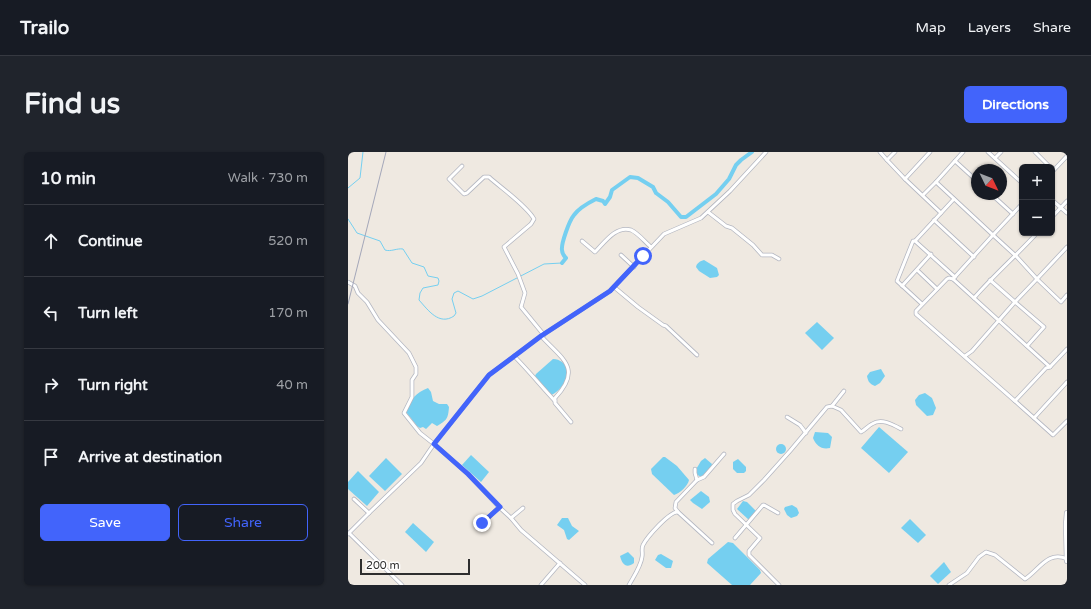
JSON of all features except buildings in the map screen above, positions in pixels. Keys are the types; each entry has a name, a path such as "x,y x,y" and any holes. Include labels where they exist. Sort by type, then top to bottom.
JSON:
{"main road":[{"path":"1067,513 1067,559"}],"street":[{"path":"402,585 348,534 369,512 421,464 434,444 489,375 542,336 610,291 664,234 701,218 730,191 766,152"},
{"path":"880,152 905,179 941,213"},
{"path":"887,160 894,152"},
{"path":"905,179 930,152"},
{"path":"923,195 963,152"},
{"path":"988,152 1019,180"},
{"path":"995,158 1001,152"},
{"path":"1035,152 1047,164"},
{"path":"1055,166 1067,156"},
{"path":"955,161 971,176"},
{"path":"462,166 449,179 464,194 484,177 489,177 534,219 531,224 504,247 518,274 525,293 521,307 568,368 568,379 555,398 555,401"},
{"path":"936,182 1016,256 1061,302 1067,295"},
{"path":"922,304 897,280 913,241 954,199"},
{"path":"998,200 1013,214"},
{"path":"1055,214 1067,200"},
{"path":"1055,203 1067,213"},
{"path":"1019,207 954,278 947,278 922,304 916,314 1053,435 1067,421"},
{"path":"708,212 726,226 732,228 762,254 772,255 779,258"},
{"path":"934,220 974,257"},
{"path":"582,241 595,252 617,231 624,229 632,231 651,247"},
{"path":"974,298 1034,236"},
{"path":"915,240 931,254 974,298 1050,367"},
{"path":"965,356 972,351 1015,302 1067,247"},
{"path":"902,286 931,254"},
{"path":"621,255 634,267"},
{"path":"917,270 938,289"},
{"path":"990,280 1044,327 1027,346"},
{"path":"348,282 355,286 358,293 367,302 378,320 414,361 416,374 412,380 412,397 404,413 420,433 473,478 521,530 585,585"},
{"path":"614,287 638,307 665,325 697,355"},
{"path":"1064,299 1067,302"},
{"path":"1015,401 1046,368 1050,367 1067,349"},
{"path":"514,356 530,372 571,422"},
{"path":"1034,418 1067,382"},
{"path":"779,585 749,555 750,551 760,538 733,510 733,504 749,495 806,433 827,407 832,406 844,391"},
{"path":"832,406 842,410 861,432 872,423 878,421 888,422 901,429"},
{"path":"787,417 800,425 806,433"},
{"path":"712,543 678,512 676,502 697,480 704,477 724,454"},
{"path":"695,469 697,480"},
{"path":"354,499 369,512"},
{"path":"735,538 763,505 778,513"},
{"path":"478,527 500,507"},
{"path":"511,518 523,508"},
{"path":"629,585 641,560 643,544 656,528 674,512 678,512"},
{"path":"949,585 967,573 979,557 986,552 995,555 1025,579 1048,559 1054,556 1062,556 1067,559"},
{"path":"541,585 560,563"}],"water":[{"path":"704,260 717,268 719,275 717,277 710,278 699,271 696,266 699,262"},
{"path":"817,322 834,338 822,350 805,333"},
{"path":"553,359 562,362 566,366 567,376 559,390 551,395 535,376"},
{"path":"881,369 885,376 880,383 875,386 868,380 867,376 870,372"},
{"path":"428,388 431,392 433,401 439,404 447,404 449,407 445,421 437,426 432,423 426,429 417,426 406,412 414,397"},
{"path":"925,393 932,398 936,408 933,415 927,416 916,405 915,400 919,395"},
{"path":"879,427 908,452 889,473 861,448"},
{"path":"815,432 828,433 832,437 830,448 821,448 817,445 813,438"},
{"path":"779,444 783,444 785,445 785,453 779,454 776,451 776,447"},
{"path":"471,455 489,472 481,482 462,465"},
{"path":"663,457 677,466 689,480 687,485 679,493 674,495 652,474 651,469"},
{"path":"386,458 402,474 385,491 369,476"},
{"path":"705,458 712,464 701,477 696,474 695,471 701,461"},
{"path":"738,459 746,467 746,471 744,473 737,473 733,469 733,462"},
{"path":"358,471 379,492 367,506 348,489 348,482"},
{"path":"701,491 709,497 710,502 702,509 690,500"},
{"path":"743,501 747,502 756,511 749,520 737,509"},
{"path":"792,505 797,508 799,513 797,516 791,518 787,515 784,509 785,507"},
{"path":"562,518 568,518 572,526 579,531 569,540 567,539 564,530 557,525"},
{"path":"910,519 926,535 918,543 901,528"},
{"path":"413,523 434,542 426,552 405,532"},
{"path":"728,542 733,543 760,570 761,573 750,585 732,585 707,563 708,559"},
{"path":"628,552 634,558 634,563 627,566 623,563 620,556"},
{"path":"661,554 673,561 671,568 666,568 655,560 658,555"},
{"path":"944,562 951,572 938,584 930,576"}],"waterway":[{"path":"348,188 360,178 363,152"},
{"path":"562,263 566,258 562,253 563,243 568,227 576,212 596,199 603,201 605,204 610,197 612,190 630,177 638,178 653,187 656,193 668,202 681,217 686,217 716,194 729,179 736,165 752,152"},
{"path":"348,219 357,233 380,241 385,250 390,251 403,249 412,263 424,267 428,276 438,278 438,285 423,288 420,293 419,300 434,316 443,319 449,319 456,313 452,299 454,293 458,291 473,299 482,296 544,264 562,263"}],"railway":[{"path":"348,304 386,152"}],"route":[{"path":"482,523 500,507 454,460 434,444 489,375 541,336 610,291 643,256"}]}
